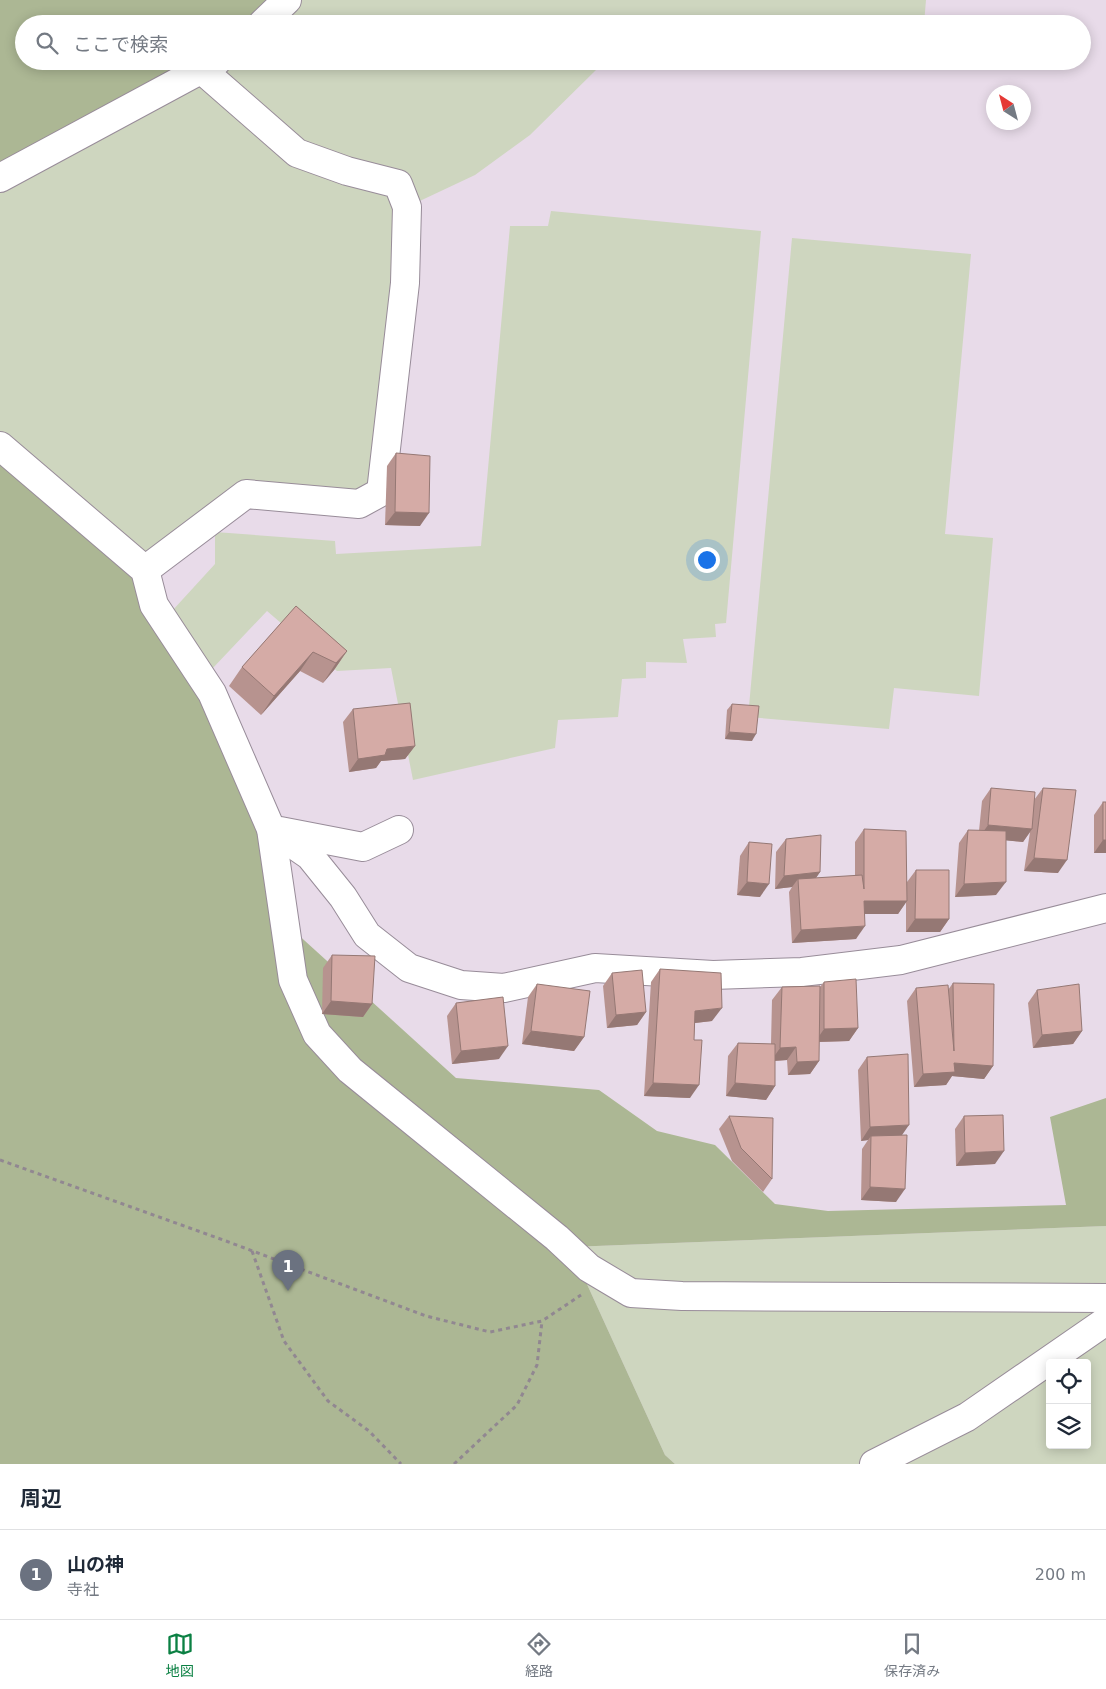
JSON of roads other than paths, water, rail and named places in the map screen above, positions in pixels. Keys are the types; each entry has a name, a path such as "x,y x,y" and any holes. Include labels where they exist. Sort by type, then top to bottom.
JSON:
{"street":[{"path":"271,15 287,0"},
{"path":"0,178 202,70"},
{"path":"145,570 246,494 359,504 381,492 405,282 407,207 398,184 347,171 297,153 214,70"},
{"path":"0,446 145,570 154,605 212,693 271,830 292,980 317,1034 350,1070 557,1238 588,1268 631,1293 682,1296 1106,1298"},
{"path":"271,830 363,847 399,830"},
{"path":"271,830 310,856 343,897 367,935 409,968 461,985 504,988 595,968 713,975 802,972 901,960 1106,908"},
{"path":"874,1464 967,1417 1106,1322"}],"place":[{"name":"山の神","path":"288,1291"}]}
